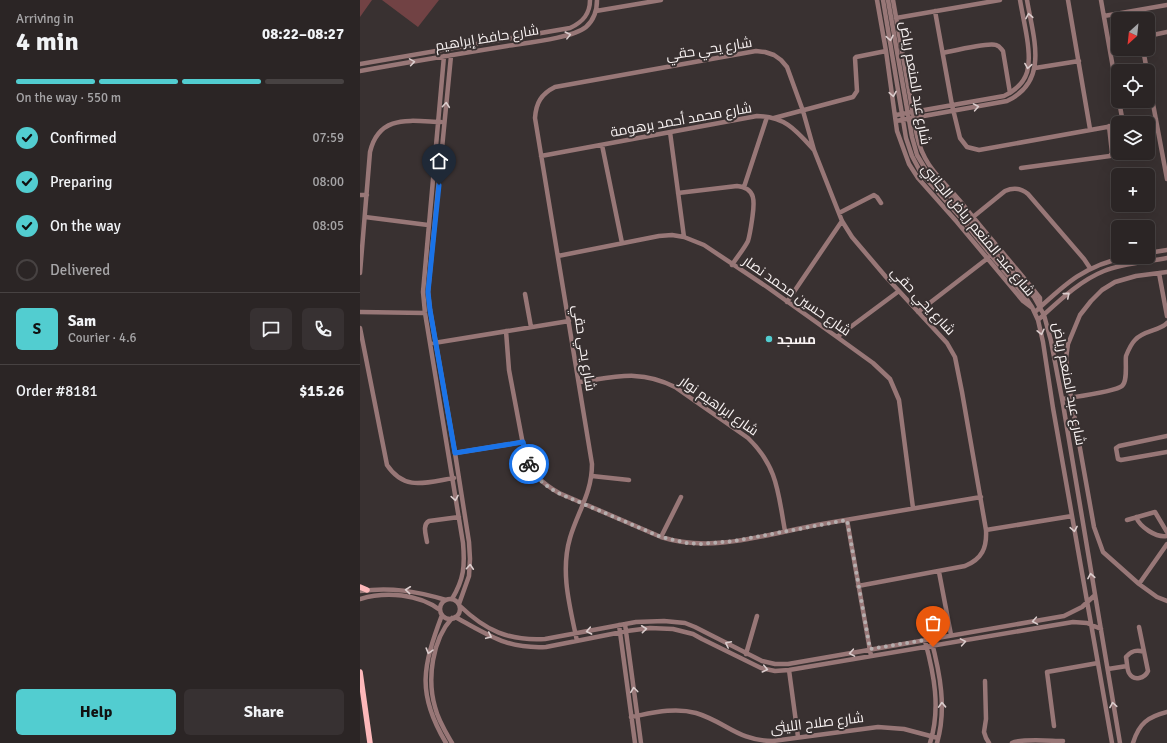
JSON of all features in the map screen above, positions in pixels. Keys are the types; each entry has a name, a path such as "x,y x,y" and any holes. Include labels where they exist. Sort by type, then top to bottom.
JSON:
{"main road":[{"path":"360,587 367,590"},
{"path":"360,672 370,743"}],"street":[{"name":"شارع حافظ إبراهيم","path":"360,64 575,26 581,22 588,13 590,0"},
{"name":"شارع حافظ إبراهيم","path":"360,71 565,36 586,28 591,22 596,11 597,0"},
{"path":"596,11 647,1 661,0"},
{"name":"شارع عبد المنعم رياض الجانبي","path":"878,0 896,114 897,131 904,154 915,174 989,257"},
{"name":"شارع عبد المنعم رياض","path":"883,0 910,152 921,173 961,218 989,257 1024,294 1038,320 1112,743"},
{"name":"شارع عبد المنعم رياض","path":"888,0 911,112 914,146 917,154 926,170 954,201 1028,290 1044,314 1051,341 1062,399 1076,491 1120,743"},
{"path":"893,0 911,112"},
{"path":"896,18 978,2 1000,0"},
{"path":"896,114 1004,96 1022,83 1029,65 1028,42 1020,0"},
{"path":"896,121 1007,101 1016,97 1024,90 1030,83 1035,68 1036,56 1027,0"},
{"path":"1068,0 1080,61 1090,129"},
{"path":"1101,0 1112,64"},
{"path":"1104,16 1167,5"},
{"path":"935,11 952,105 960,138 967,147 979,150 1110,126 1112,153 1110,156 1021,168"},
{"path":"1155,35 1167,32"},
{"path":"534,34 536,42"},
{"path":"943,53 987,45 996,45 1001,47 1010,93"},
{"path":"774,118 853,97 857,90 855,58 886,51"},
{"name":"شارع يحي حقي","path":"577,641 567,589 566,563 570,537 589,491 592,476 592,464 535,118 535,110 542,96 555,87 756,52 765,52 774,55 787,67 803,111 814,150 842,221 863,251 947,343 955,357 986,530 987,540 985,547 978,559 965,566 858,586"},
{"path":"444,56 428,225 425,313 463,543 464,566 461,582 452,599"},
{"path":"451,56 439,182 425,292 436,343 455,453 467,529 470,559 469,576 460,605 460,611 445,627 435,652 432,673 435,707 440,721 452,743"},
{"path":"396,57 397,64"},
{"path":"1035,68 1080,61"},
{"path":"891,80 897,79"},
{"path":"1154,108 1167,179"},
{"name":"شارع محمد أحمد برهومة","path":"541,156 757,116 774,118 785,122 795,129 814,150"},
{"path":"744,187 767,117"},
{"name":"شارع عبد المنعم رياض الجانبي","path":"912,119 919,146 923,157 929,166 1040,298 1040,306"},
{"path":"360,272 370,152 378,133 386,126 395,122 445,122"},
{"path":"670,132 684,237"},
{"path":"602,145 622,243"},
{"path":"904,154 910,152"},
{"path":"433,181 439,182"},
{"path":"678,193 734,186 744,187 750,192 754,201 747,242 732,264"},
{"path":"973,217 1005,190 1020,189 1028,194 1084,258 1090,268"},
{"path":"360,194 367,195"},
{"path":"839,213 874,195 881,203"},
{"path":"365,217 428,225"},
{"path":"787,302 842,221"},
{"name":"شارع حسين محمد نصار","path":"558,256 659,236 672,235 684,237 704,245 837,337 881,370 890,379 895,389 899,400 913,508"},
{"path":"1155,252 1167,250"},
{"path":"918,312 989,257"},
{"path":"1038,320 1087,280 1105,270 1167,258"},
{"path":"1033,310 1090,268 1111,260"},
{"path":"1167,272 1136,276 1115,282 1102,290 1080,315 1066,350 1071,398 1094,527 1101,548 1107,557 1139,584 1157,597 1167,601"},
{"path":"1159,273 1167,316"},
{"path":"837,337 899,292"},
{"path":"525,294 531,327"},
{"path":"360,312 425,313"},
{"path":"430,344 569,321"},
{"path":"1062,399 1101,392 1121,386 1125,382 1126,356 1134,340 1146,332 1165,326 1167,323"},
{"path":"360,328 387,465 393,474 401,480 411,483 459,478"},
{"path":"506,331 510,370 523,442 530,467 537,478 558,493 661,537 674,541 701,544 734,541 981,497"},
{"name":"شارع ابراهيم نوار","path":"579,382 624,376 650,377 663,381 748,438 762,453 772,470 779,493 786,531"},
{"path":"1167,436 1118,446 1116,448 1118,459 1121,460 1167,452"},
{"path":"455,453 523,442"},
{"path":"1064,472 1068,475 1074,472"},
{"path":"592,476 629,480"},
{"path":"1067,492 1071,489 1076,491"},
{"path":"661,537 681,496"},
{"path":"1127,520 1156,512 1167,532"},
{"path":"986,530 1072,516"},
{"path":"426,542 426,523 429,521 459,517"},
{"path":"1136,517 1138,521 1147,529 1156,534 1165,537 1167,536"},
{"path":"847,520 871,656"},
{"path":"1139,584 1167,544"},
{"path":"939,572 951,635"},
{"path":"377,589 378,596"},
{"path":"360,590 407,590 446,600 452,599 457,602 468,614 487,627 517,639 545,639 625,624 664,621 685,623 762,662 775,664 788,664 1057,617 1070,614 1082,607 1095,595"},
{"path":"360,599 378,596 412,597 431,604 447,618 454,618 485,634 515,645 531,647 546,647 620,632 663,628 702,638 760,668 774,670 789,670 1078,622 1101,629"},
{"path":"431,604 434,600 434,596"},
{"path":"446,600 441,604 441,612 428,656 425,680 427,698 432,714 446,743"},
{"path":"465,623 465,618 468,614"},
{"path":"746,654 757,616"},
{"path":"1057,617 1058,625"},
{"path":"625,624 641,743"},
{"path":"619,625 635,743"},
{"path":"1139,627 1148,670 1144,676 1138,678 1132,677 1128,672 1126,657 1128,654 1136,650 1144,652"},
{"path":"931,639 943,705 937,743"},
{"path":"925,641 936,705 930,743"},
{"path":"1054,726 1047,672 1098,663"},
{"path":"1108,669 1127,666"},
{"path":"789,670 798,737"},
{"path":"985,681 986,718 984,732 989,743"},
{"name":"شارع صلاح الليثى","path":"631,717 665,711 685,711 705,716 738,734 755,740 774,741 884,727 904,728 938,738"},
{"path":"1133,743 1141,726 1147,719 1167,712"},
{"path":"1012,743 1023,740 1063,741"}],"shaded area":[{"path":"360,0 372,0 360,17"},
{"path":"382,0 439,0 418,27"}],"way so far":[{"path":"529,464 537,478 558,493 661,537 674,541 701,544 734,541 847,520 870,649 931,639 933,647"}],"place":[{"name":"مسجد","path":"769,339"}],"route":[{"path":"439,185 428,292 455,453 523,442 529,464"}]}
